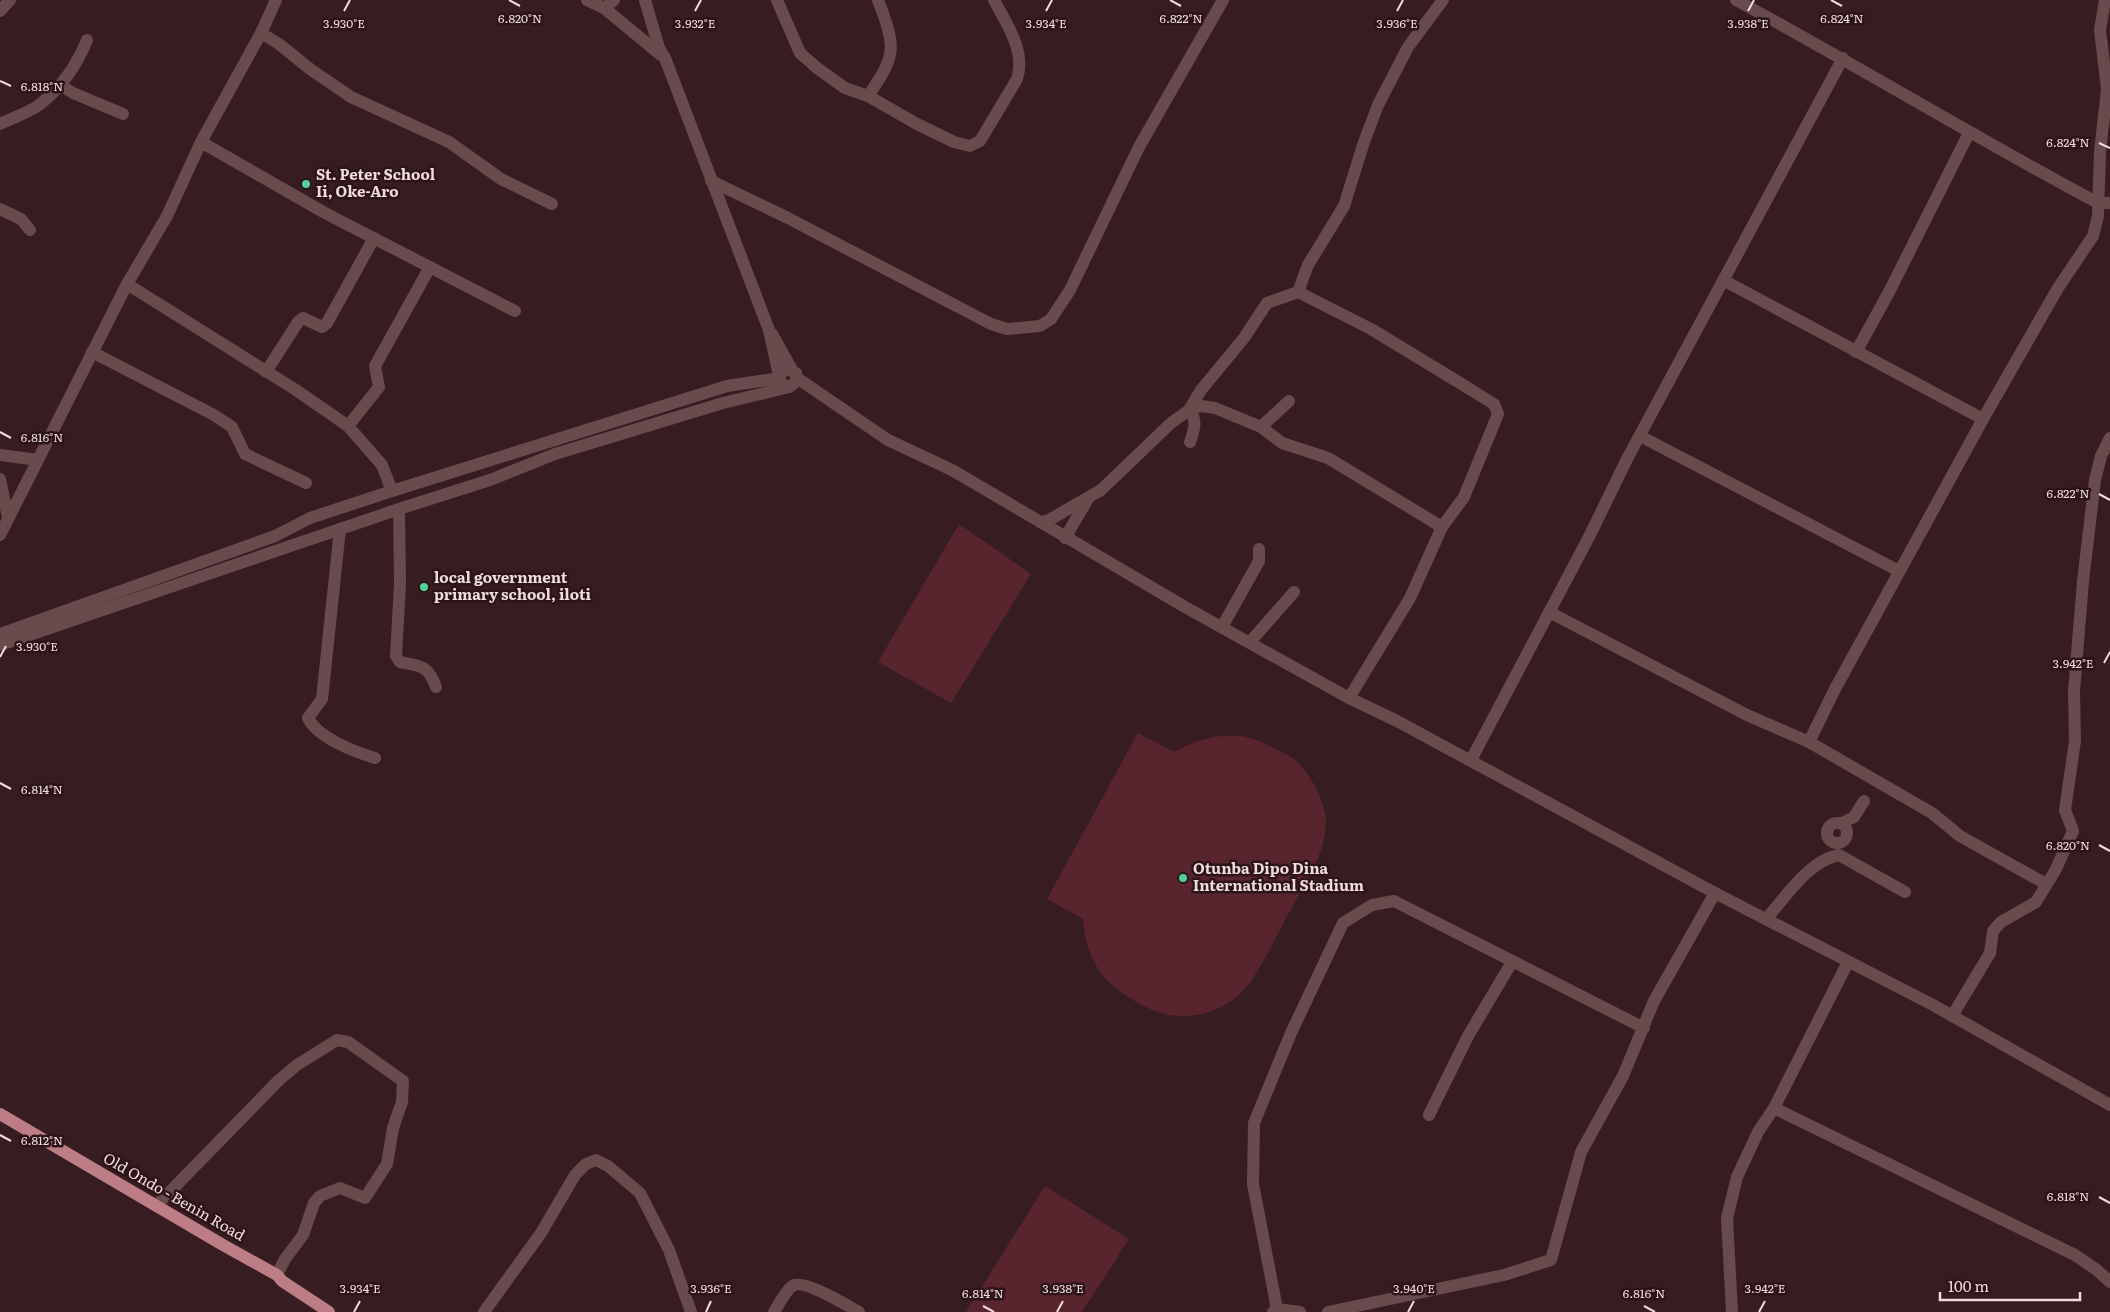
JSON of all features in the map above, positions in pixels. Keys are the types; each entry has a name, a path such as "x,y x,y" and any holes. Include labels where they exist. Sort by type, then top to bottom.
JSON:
{"main road":[{"name":"Old Ondo - Benin Road","path":"0,1114 277,1275 282,1281 327,1311"}],"street":[{"path":"0,11 10,0"},
{"path":"0,535 127,284 167,216 201,142 261,33 276,0"},
{"path":"587,0 609,4 665,58"},
{"path":"646,0 659,48 665,58 769,330 773,357 788,378 888,440 952,470 1065,538 1349,698 1470,760 1766,920 1952,1016 2110,1105"},
{"path":"777,0 800,54 845,88 868,96 917,124 954,142 970,146 980,141 1017,80 1020,70 1018,49 994,0"},
{"path":"868,96 885,72 893,45 878,0"},
{"path":"711,181 786,217 991,324 1007,328 1040,326 1051,319 1070,290 1139,147 1223,0"},
{"path":"1298,292 1308,265 1344,206 1378,105 1408,47 1443,0"},
{"path":"1736,0 1843,58 1969,133 2104,203"},
{"path":"1809,742 1899,571 1983,419 2058,288 2093,236 2098,216 2104,203 2100,152 2106,89 2100,30 2105,0"},
{"path":"261,33 351,96 449,142 501,179 552,204"},
{"path":"0,124 38,106 60,85 79,60 87,40"},
{"path":"1470,760 1640,436 1843,58"},
{"path":"60,85 73,93 123,114"},
{"path":"1856,352 1889,292 1969,133"},
{"path":"201,142 374,238 515,311"},
{"path":"0,209 21,220 30,230"},
{"path":"266,372 298,322 303,318 322,327 327,323 374,238"},
{"path":"348,426 379,387 375,366 430,267"},
{"path":"1723,280 1983,419"},
{"path":"127,284 348,426 382,465 392,491"},
{"path":"1189,410 1202,390 1248,332 1267,303 1298,292 1371,329 1494,404 1498,414 1464,497 1442,527 1410,598 1349,698"},
{"path":"92,352 214,415 232,427 245,454 306,483"},
{"path":"0,634 275,536 310,518 392,491 727,386 788,378"},
{"path":"0,645 436,498 556,454 757,393 788,378"},
{"path":"1261,427 1289,401"},
{"path":"1040,522 1049,520 1101,490 1170,423 1189,410 1200,406 1215,408 1261,427 1282,442 1328,458 1442,527"},
{"path":"1189,410 1193,414 1195,425 1190,442"},
{"path":"1640,436 1899,571"},
{"path":"1952,1016 1990,953 1993,931 2001,922 2036,902 2056,869 2073,831 2065,810 2075,740 2074,691 2083,581 2095,480 2101,456 2110,438"},
{"path":"0,455 38,460"},
{"path":"0,479 8,518"},
{"path":"1065,538 1089,497"},
{"path":"399,509 400,584 396,656 400,662 424,667 432,675 436,687"},
{"path":"340,529 322,699 308,718 312,726 354,752 376,758"},
{"path":"1222,627 1259,561 1259,549"},
{"path":"1250,642 1294,592"},
{"path":"1549,612 1747,715 1809,742 1932,812 1960,836 2046,884"},
{"path":"1766,920 1797,882 1838,849 1847,832 1842,824 1854,817 1864,801"},
{"path":"1838,849 1905,892"},
{"path":"1328,1312 1504,1275 1551,1260 1581,1152 1623,1076 1654,1000 1715,893"},
{"path":"1300,1312 1275,1310 1253,1184 1254,1123 1291,1033 1343,923 1372,905 1394,901 1644,1028"},
{"path":"1429,1115 1468,1036 1512,962"},
{"path":"1732,1312 1727,1218 1729,1203 1741,1168 1758,1132 1774,1108 1848,962"},
{"path":"156,1206 297,1065 337,1040 348,1042 403,1081 402,1102 393,1128 387,1164 365,1198 340,1188 320,1196 314,1203 303,1235 285,1259 277,1275"},
{"path":"1774,1108 2075,1255 2110,1282"},
{"path":"484,1312 541,1233 574,1175 586,1164 596,1160 608,1166 640,1193 669,1250 691,1312"},
{"path":"774,1312 792,1286 799,1284 824,1293 859,1312"}],"shaded area":[{"path":"959,524 1031,574 951,703 878,662"},
{"name":"Otunba Dipo Dina International Stadium","path":"1138,733 1174,752 1210,738 1222,736 1246,737 1258,741 1294,759 1305,770 1323,805 1326,821 1319,857 1267,955 1241,993 1217,1009 1202,1014 1188,1016 1158,1012 1118,990 1100,972 1094,961 1085,935 1083,919 1047,899"},
{"path":"1045,1186 1129,1239 1082,1312 966,1312"}],"place":[{"name":"St. Peter School Ii, Oke-Aro","path":"306,184"},
{"name":"local government primary school, iloti","path":"424,587"},
{"name":"Otunba Dipo Dina International Stadium","path":"1183,878"}]}
